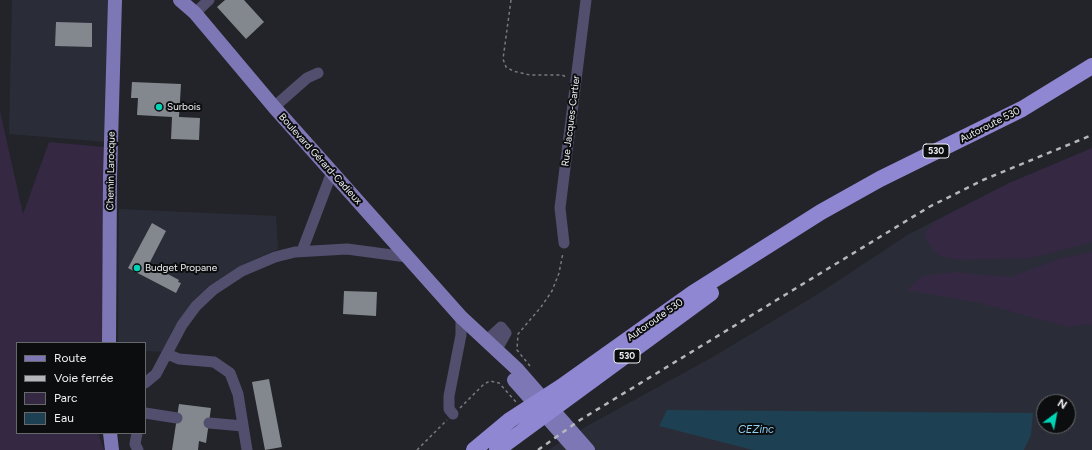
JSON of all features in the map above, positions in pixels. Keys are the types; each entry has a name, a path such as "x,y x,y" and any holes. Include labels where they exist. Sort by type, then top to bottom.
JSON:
{"highway":[{"name":"Autoroute 530","path":"497,450 544,406 693,292 858,190 1017,112 1092,66"},
{"name":"Autoroute 530","path":"474,450 502,426 544,406"}],"main road":[{"name":"Chemin Larocque","path":"108,342 110,177 115,0"},
{"name":"Boulevard Gérard-Cadieux","path":"180,0 194,13 274,107 461,317 498,349 544,406 576,450"},
{"name":"Boulevard Gérard-Cadieux","path":"461,317 475,338 588,450"},
{"path":"110,434 112,450"}],"street":[{"path":"194,13 209,0"},
{"name":"Rue Jacques-Cartier","path":"564,247 560,208 586,0"},
{"path":"274,107 307,78 318,74"},
{"path":"302,251 332,172"},
{"path":"146,382 156,374 182,325 196,306 213,290 242,271 275,257 302,251 347,249 407,257"},
{"path":"453,414 449,409 449,396 461,335 461,317"},
{"path":"167,354 180,359 214,362 230,373 238,394 247,450"},
{"path":"146,413 177,418"},
{"path":"209,423 243,426"},
{"path":"137,434 135,444 138,450"}],"path":[{"path":"511,0 503,59 506,67 512,71 530,75 562,75 576,81"},
{"path":"532,368 517,350 518,334 541,307 552,291 559,273 564,247"},
{"path":"417,450 484,384 490,381 499,383 518,404"}],"shaded area":[{"path":"12,0 112,0 106,142 9,134"},
{"path":"1092,152 1092,450 548,450 587,426 711,358 818,294 909,234 993,191"},
{"path":"119,209 276,216 278,249 244,264 208,286 193,301 173,329 164,352 146,351 146,342 118,342"}],"green space":[{"path":"0,111 23,214 49,142 104,147 102,342 16,342 16,434 98,434 104,450 0,450"},
{"path":"1092,148 1092,242 1032,258 958,260 939,256 929,245 924,233 934,222 1009,183"},
{"path":"1092,252 1092,325 1085,324 1068,327 980,303 906,290 923,276 955,272 1011,277 1061,258"}],"water":[{"name":"CEZinc","path":"667,410 1033,413 1031,435 1024,450 753,450 659,426"}],"building":[{"path":"225,0 244,0 264,22 246,39 217,7"},
{"path":"56,22 92,23 92,47 55,46"},
{"name":"Surbois","path":"132,82 181,84 179,117 200,118 199,140 171,139 172,117 137,115 138,98 131,98"},
{"name":"Budget Propane","path":"152,223 166,231 149,264 179,280 178,282 181,283 176,293 128,268"},
{"path":"344,291 377,292 376,316 343,314"},
{"path":"269,379 282,447 265,450 252,382"},
{"path":"179,404 211,408 206,443 199,441 198,450 172,450"}],"railway":[{"path":"538,450 580,420 929,207 983,180 1092,135"}],"place":[{"name":"Surbois","path":"159,107"},
{"name":"Budget Propane","path":"137,268"}]}
